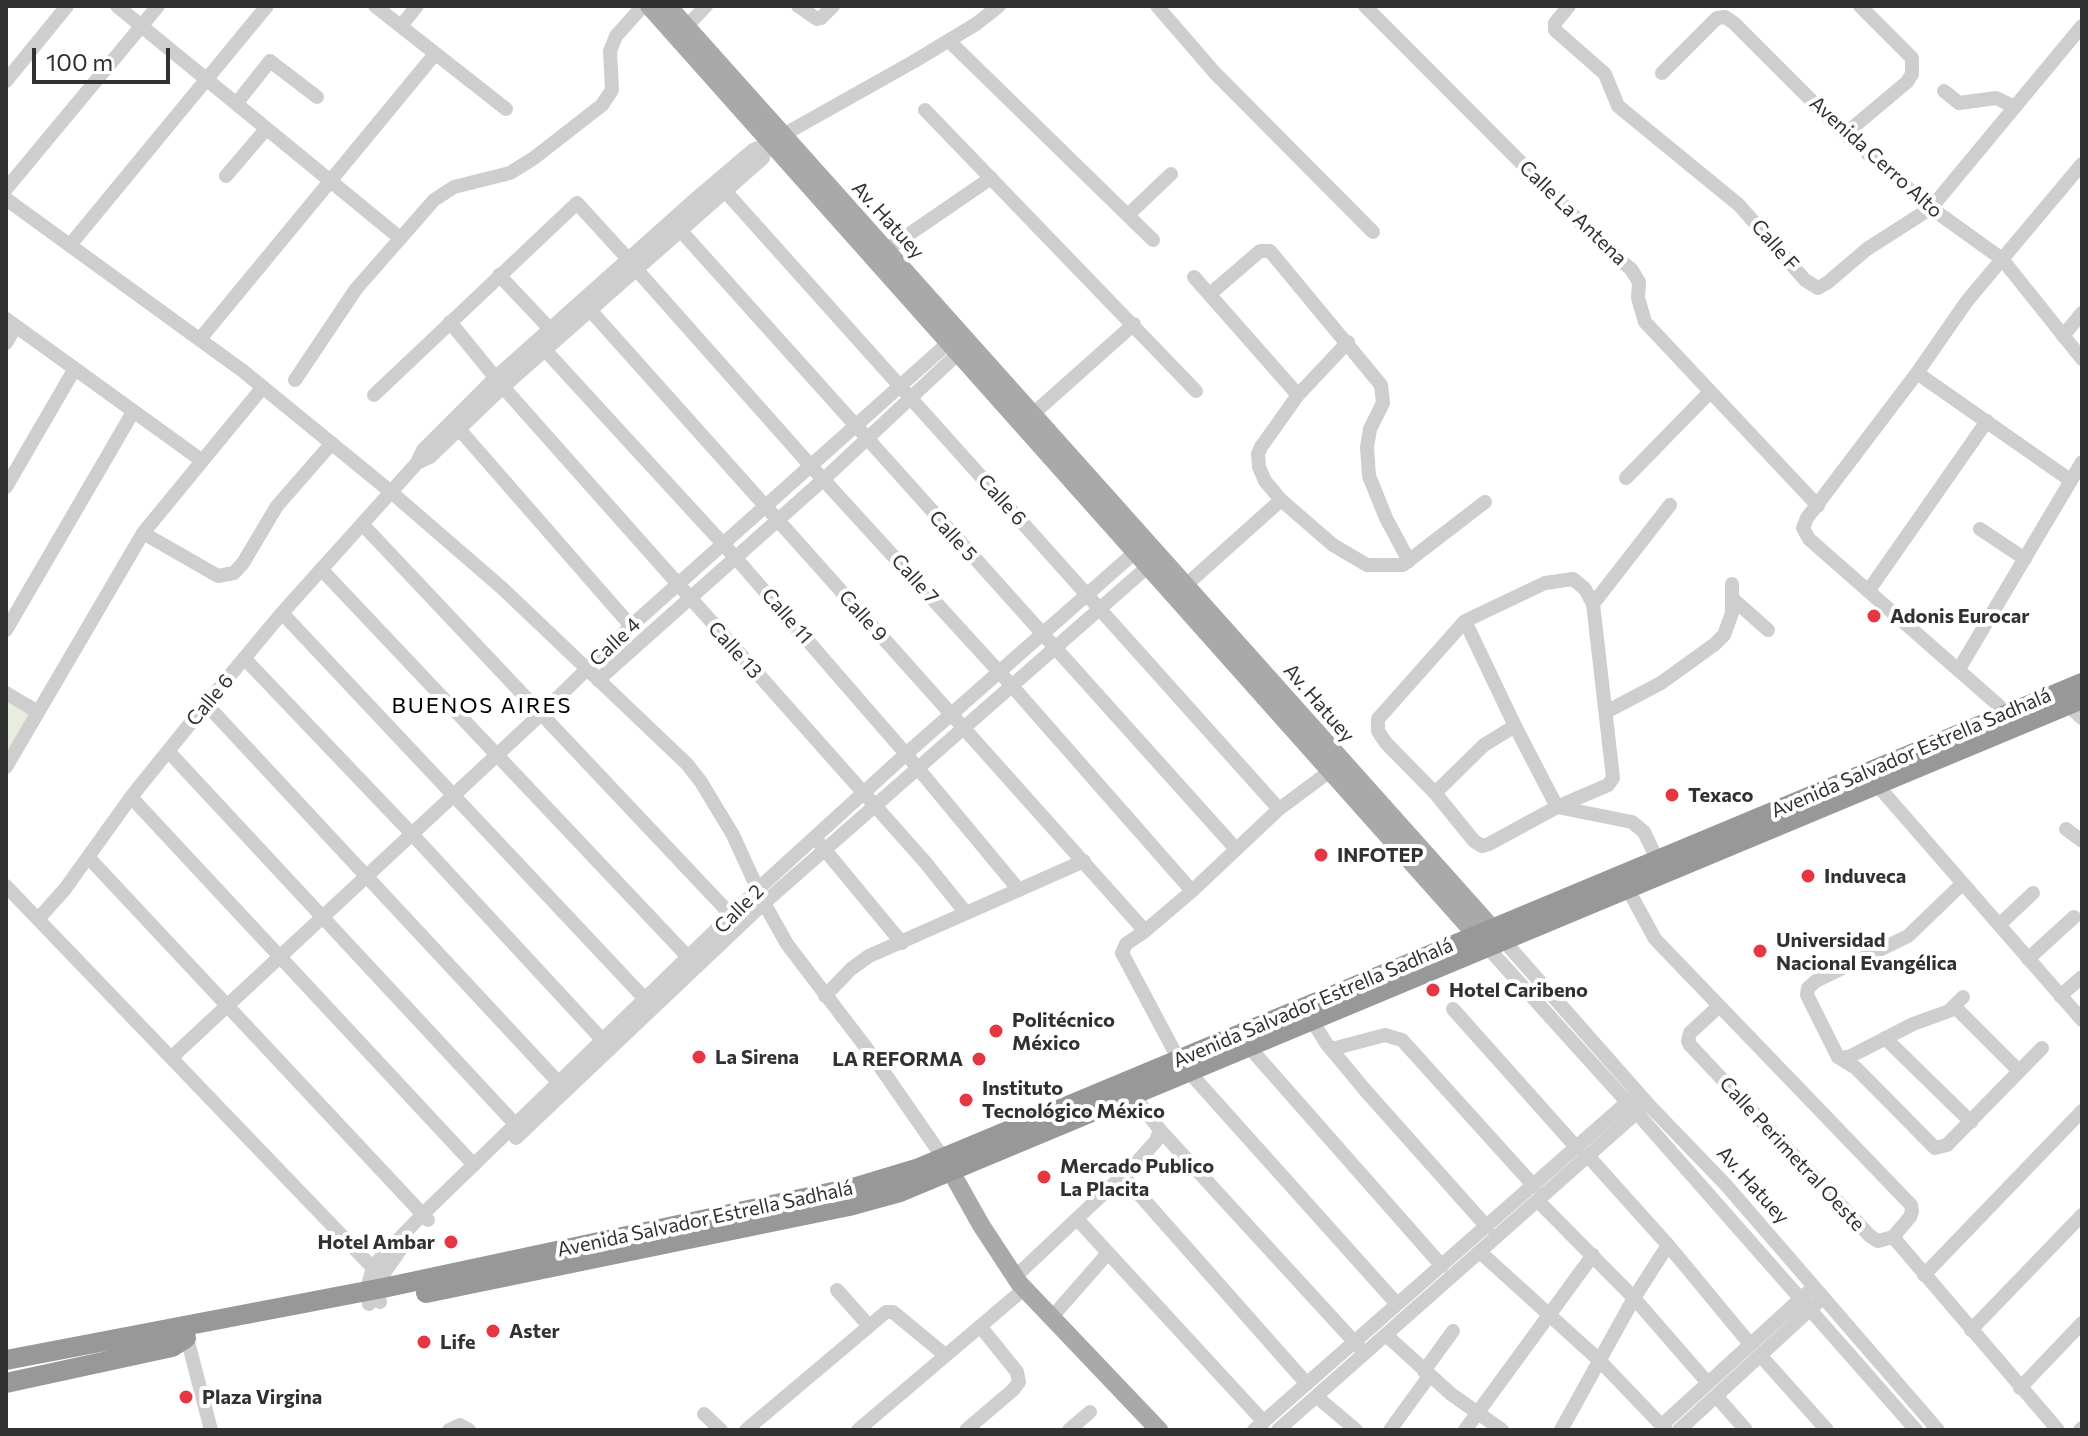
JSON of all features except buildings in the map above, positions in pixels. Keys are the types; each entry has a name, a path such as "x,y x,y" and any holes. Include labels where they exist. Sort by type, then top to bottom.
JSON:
{"highway":[{"name":"Avenida Salvador Estrella Sadhalá","path":"6,1360 374,1296 849,1206 900,1192 948,1166 1128,1089 2013,719 2082,683"},
{"name":"Avenida Salvador Estrella Sadhalá","path":"2013,719 2077,708"},
{"name":"Avenida Salvador Estrella Sadhalá","path":"1624,881 1657,859 1871,779"},
{"name":"Avenida Salvador Estrella Sadhalá","path":"1184,1066 1249,1047 1313,1022 1490,938"},
{"name":"Avenida Salvador Estrella Sadhalá","path":"6,1374 185,1331"},
{"path":"6,1383 172,1347 185,1331"}],"main road":[{"name":"Av. Hatuey","path":"646,6 959,343 1490,938"},
{"name":"Av. Hatuey","path":"668,6 773,142 886,250 959,343 1034,413 1148,554 1186,585 1336,766"},
{"path":"948,1166 981,1225 1020,1283 1159,1430"}],"street":[{"path":"6,81 67,6"},
{"path":"117,6 400,238"},
{"path":"6,189 158,6"},
{"path":"70,245 267,6"},
{"path":"375,6 506,109"},
{"path":"401,26 417,6"},
{"path":"295,380 356,289 443,192 510,173 602,105 612,90 610,51 616,36 646,6"},
{"path":"686,27 706,6"},
{"path":"798,6 817,19 833,6"},
{"path":"417,463 423,450 499,383 545,350 586,305 676,225 753,150 773,142 949,41 999,6"},
{"path":"1157,6 1215,73 1373,232"},
{"name":"Calle La Antena","path":"1365,6 1613,255 1631,269 1639,282 1638,298 1645,322 1818,506"},
{"name":"Calle F","path":"1569,6 1555,23 1555,30 1605,74 1618,106 1739,205 1811,285 1823,286 1867,249 1931,208 2082,26"},
{"path":"1845,134 1907,82 1912,74 1912,58 1860,6"},
{"name":"Avenida Cerro Alto","path":"1662,73 1717,18 1725,17 1734,23 1845,134 1931,208 2002,259 2082,359"},
{"path":"949,41 1153,240"},
{"path":"200,339 435,54"},
{"path":"236,104 270,61 317,97"},
{"path":"1944,91 1959,103 1996,98 2013,106"},
{"path":"925,110 1196,391"},
{"path":"226,176 266,129"},
{"path":"676,225 725,191 763,158 773,142"},
{"path":"2013,719 1809,539 1803,528 1967,301 2082,164"},
{"path":"1128,215 1171,174"},
{"path":"886,250 991,178"},
{"name":"Calle 6","path":"725,191 1279,809"},
{"path":"6,199 200,339 332,443 502,588 687,764 733,835 764,903 787,944 874,1058 948,1166"},
{"name":"Calle 7","path":"499,275 577,203 810,465 1000,672 1192,891"},
{"name":"Calle 5","path":"676,225 1236,849"},
{"path":"1210,294 1266,249 1348,342 1381,385 1383,403 1368,438 1369,476 1386,518 1409,561"},
{"path":"374,395 499,275 550,329"},
{"path":"1194,277 1298,395"},
{"path":"417,463 430,457 459,429 550,329 586,305"},
{"name":"Calle 9","path":"586,305 1145,931"},
{"path":"2063,336 2082,313"},
{"name":"Calle 13","path":"450,322 499,383 925,862 966,913"},
{"path":"6,343 11,323 201,460"},
{"path":"1034,413 1134,324"},
{"path":"1348,342 1298,395 1258,454 1265,481 1281,500 1333,545 1367,565 1403,565 1485,502"},
{"name":"Calle 4","path":"172,1057 722,543 854,425 959,343"},
{"name":"Calle 4","path":"598,680 911,399 959,343"},
{"name":"Calle 11","path":"545,350 735,557 1019,890"},
{"path":"6,487 74,370"},
{"path":"1917,373 2070,480"},
{"path":"6,767 143,533 263,387"},
{"path":"1626,478 1710,392"},
{"path":"6,630 133,412"},
{"path":"1869,590 1987,421"},
{"path":"459,429 631,626"},
{"path":"143,533 218,576 234,573 277,506 332,443"},
{"path":"1959,669 2082,462"},
{"name":"Calle 6","path":"39,918 131,797 244,658 417,463"},
{"path":"1186,585 1281,500"},
{"path":"1593,604 1670,505"},
{"path":"363,525 732,916"},
{"path":"1980,529 2025,559"},
{"name":"Calle 2","path":"374,1296 373,1268 381,1256 426,1217 718,939 732,916 758,889 1088,595 1148,554"},
{"name":"Calle 2","path":"374,1296 390,1262 474,1165 559,1083 607,1044 689,958 764,903 876,807 1099,609 1148,554"},
{"path":"321,569 689,958"},
{"path":"1573,579 1585,589 1593,604 1613,773 1611,783 1482,846 1474,841 1435,793 1382,738 1378,724 1380,715 1465,621 1545,583 1573,579"},
{"path":"1606,712 1661,683 1711,648 1728,625 1734,600 1732,584"},
{"path":"1734,600 1768,630"},
{"path":"282,613 646,1000"},
{"path":"1465,621 1557,807"},
{"path":"244,658 607,1044"},
{"path":"6,693 38,712"},
{"path":"206,704 559,1083"},
{"path":"1435,793 1484,745 1515,726"},
{"path":"168,751 516,1125"},
{"path":"1336,766 1279,809 1192,891 1126,944 1122,953 1184,1066 1397,1304"},
{"path":"1871,779 2082,1020"},
{"path":"131,797 474,1165"},
{"path":"1557,807 1632,822 1644,832 1657,859"},
{"path":"2066,829 2082,841"},
{"path":"815,838 902,943"},
{"path":"88,857 426,1217"},
{"path":"825,996 859,963 1084,861"},
{"path":"1624,881 1655,939 1911,1205 1910,1217 1893,1237"},
{"path":"1962,884 1908,936 1808,988 1807,995 1835,1053 1856,1068 1931,1145 1939,1148 1947,1145 1971,1122 2042,1048"},
{"path":"9,888 373,1268"},
{"path":"1999,925 2033,893"},
{"path":"2028,959 2074,917"},
{"name":"Av. Hatuey","path":"1490,938 1638,1103 1916,1430"},
{"path":"2060,996 2082,977"},
{"path":"1841,1058 1851,1056 1959,1002 2019,1071"},
{"name":"Calle Perimetral Oeste","path":"1718,1007 1690,1033 1690,1045 1870,1236 1878,1241 1893,1237 2058,1430"},
{"path":"1453,1009 1668,1245 1755,1350 1827,1430"},
{"path":"1313,1022 1319,1035 1487,1227"},
{"path":"1332,1049 1385,1035 1402,1040 1534,1186"},
{"path":"1885,1038 1971,1122"},
{"path":"1249,1047 1442,1266"},
{"path":"1128,1089 1160,1130 1360,1347"},
{"path":"1278,1430 1317,1397 1397,1304 1534,1186 1582,1152 1638,1103"},
{"name":"Av. Hatuey","path":"1638,1103 1726,1185 1938,1430"},
{"path":"1924,1275 2082,1111"},
{"path":"858,1430 980,1326 1077,1219 1154,1144 1160,1130"},
{"path":"1077,1219 1259,1426 1307,1384 1360,1347 1386,1335 1538,1201 1582,1152"},
{"path":"1123,1176 1307,1384"},
{"path":"1538,1201 1634,1298 1707,1382"},
{"path":"1971,1330 2082,1215"},
{"path":"1561,1430 1634,1298 1668,1245"},
{"path":"1480,1252 1599,1360 1664,1427 1707,1382 1755,1350"},
{"path":"1052,1317 1108,1253"},
{"path":"1465,1430 1593,1255"},
{"path":"837,1290 869,1326"},
{"path":"1679,1430 1716,1396 1755,1350 1818,1293"},
{"path":"746,1430 886,1312 893,1312 945,1355"},
{"path":"2020,1388 2082,1323"},
{"path":"966,1430 1019,1382 1017,1372 980,1326"},
{"path":"185,1331 211,1430"},
{"path":"1390,1430 1453,1331"},
{"path":"1386,1335 1427,1373 1502,1430"},
{"path":"1716,1396 1746,1430"},
{"path":"1317,1397 1336,1424 1356,1430"},
{"path":"1069,1430 1090,1412"},
{"path":"704,1414 721,1430"},
{"path":"449,1430 460,1425 469,1430"}],"shaded area":[{"path":"6,696 35,713 6,764"}],"place":[{"name":"Adonis Eurocar","path":"1874,616"},
{"name":"Texaco","path":"1672,795"},
{"name":"INFOTEP","path":"1321,855"},
{"name":"Induveca","path":"1808,876"},
{"name":"Universidad Nacional Evangélica","path":"1760,951"},
{"name":"Hotel Caribeno","path":"1433,990"},
{"name":"Politécnico México","path":"996,1031"},
{"name":"La Sirena","path":"699,1057"},
{"name":"LA REFORMA","path":"979,1059"},
{"name":"Instituto Tecnológico México","path":"966,1100"},
{"name":"Mercado Publico La Placita","path":"1044,1177"},
{"name":"Hotel Ambar","path":"451,1242"},
{"name":"Aster","path":"493,1331"},
{"name":"Life","path":"424,1342"},
{"name":"Plaza Virgina","path":"186,1397"}],"district":[{"name":"BUENOS AIRES","path":"482,706"}]}
